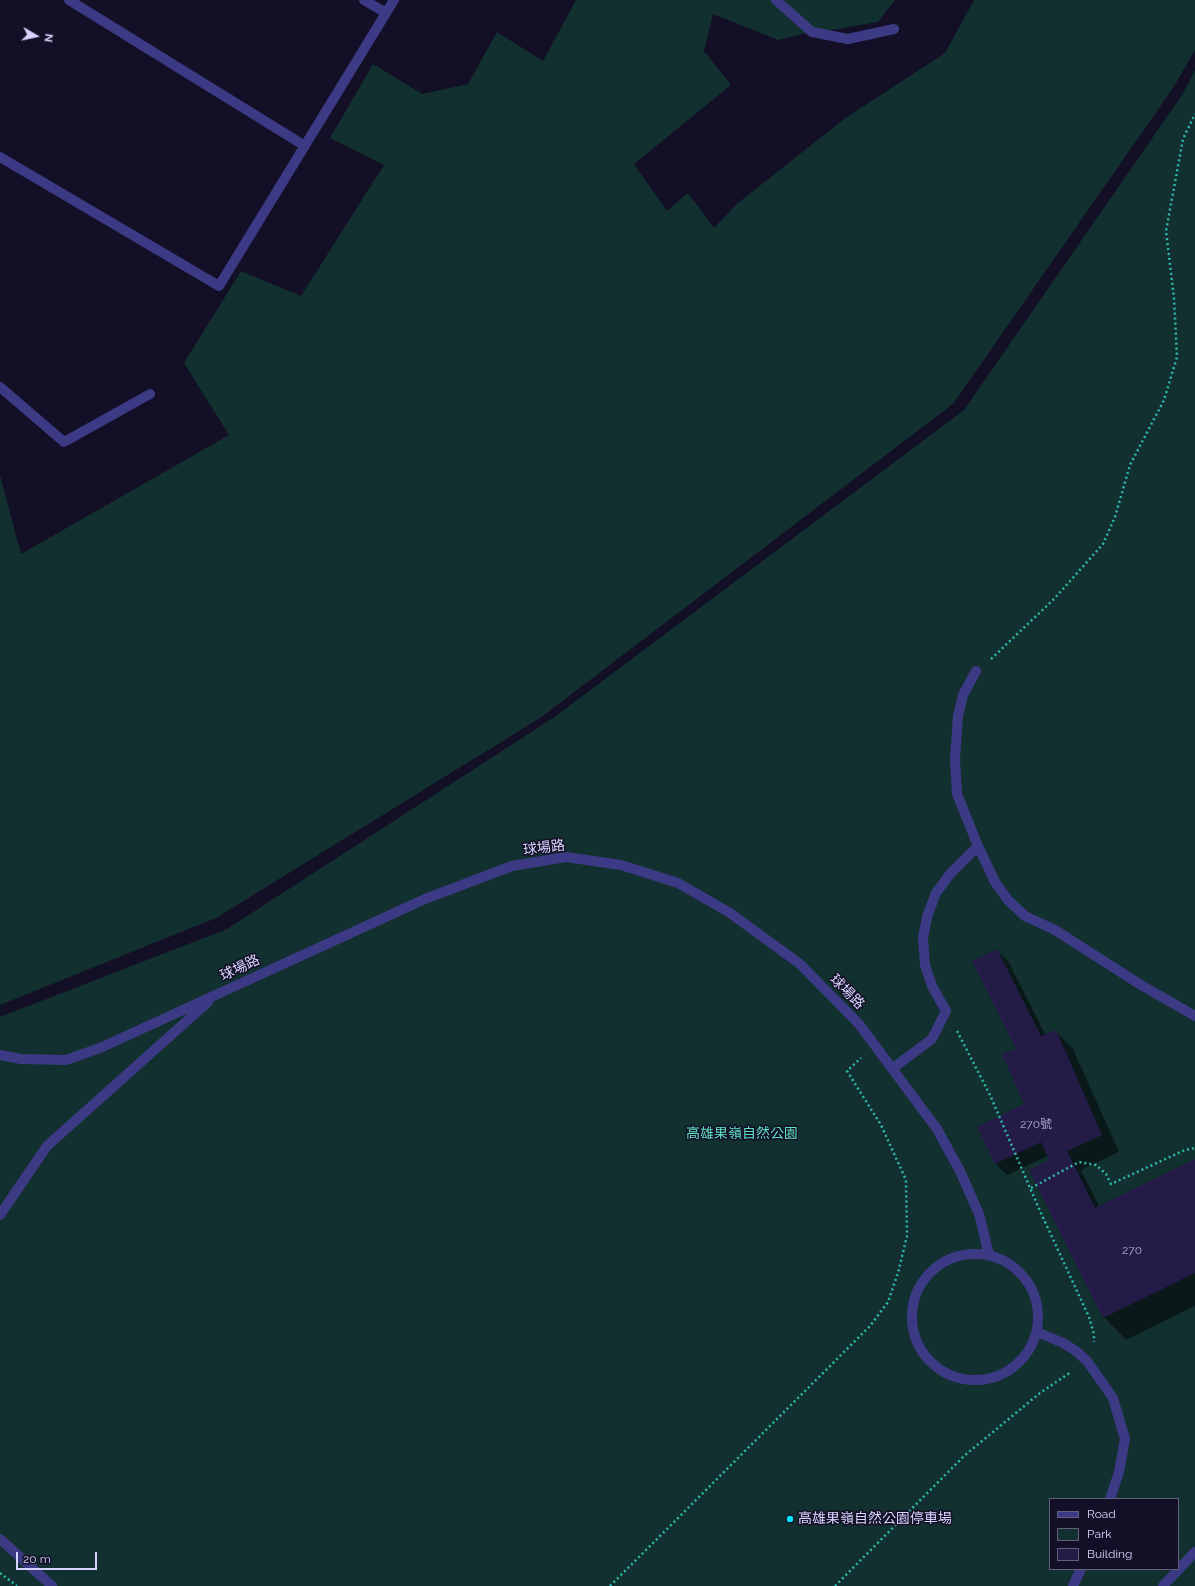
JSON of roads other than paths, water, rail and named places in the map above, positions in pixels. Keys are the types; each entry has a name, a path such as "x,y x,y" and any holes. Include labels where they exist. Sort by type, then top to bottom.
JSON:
{"street":[{"path":"69,0 305,146"},
{"path":"364,0 386,13"},
{"path":"0,157 219,286 394,0"},
{"path":"776,0 812,32 848,39 894,29"},
{"path":"0,387 64,442 150,394"},
{"path":"976,671 963,696 960,709 955,759 957,794 978,846 995,882 1008,900 1025,916 1055,930 1140,985 1195,1016"},
{"path":"893,1068 932,1039 946,1011 932,986 925,965 922,938 936,893 950,874 978,846"},
{"name":"球場路","path":"0,1055 21,1059 66,1060 100,1048 425,899 512,866 566,857 620,865 678,883 730,913 800,964 859,1024 937,1129 960,1171 979,1214 989,1255"},
{"path":"0,1215 47,1146 217,994"},
{"path":"967,1254 989,1255 1007,1262 1023,1276 1034,1292 1038,1312 1037,1332 1029,1351 1016,1366 999,1377 979,1381 958,1379 938,1370 923,1354 914,1334 913,1327 912,1313 917,1292 929,1274 946,1260 967,1254"},
{"path":"1037,1332 1063,1343 1087,1361 1113,1398 1125,1439 1119,1472 1110,1498"},
{"path":"0,1539 52,1586"},
{"path":"1179,1569 1195,1552"},
{"path":"1073,1586 1081,1570"},
{"path":"1163,1586 1178,1570"}],"place":[{"name":"高雄果嶺自然公園停車場","path":"790,1519"}],"park label":[{"name":"高雄果嶺自然公園","path":"742,1134"}]}
